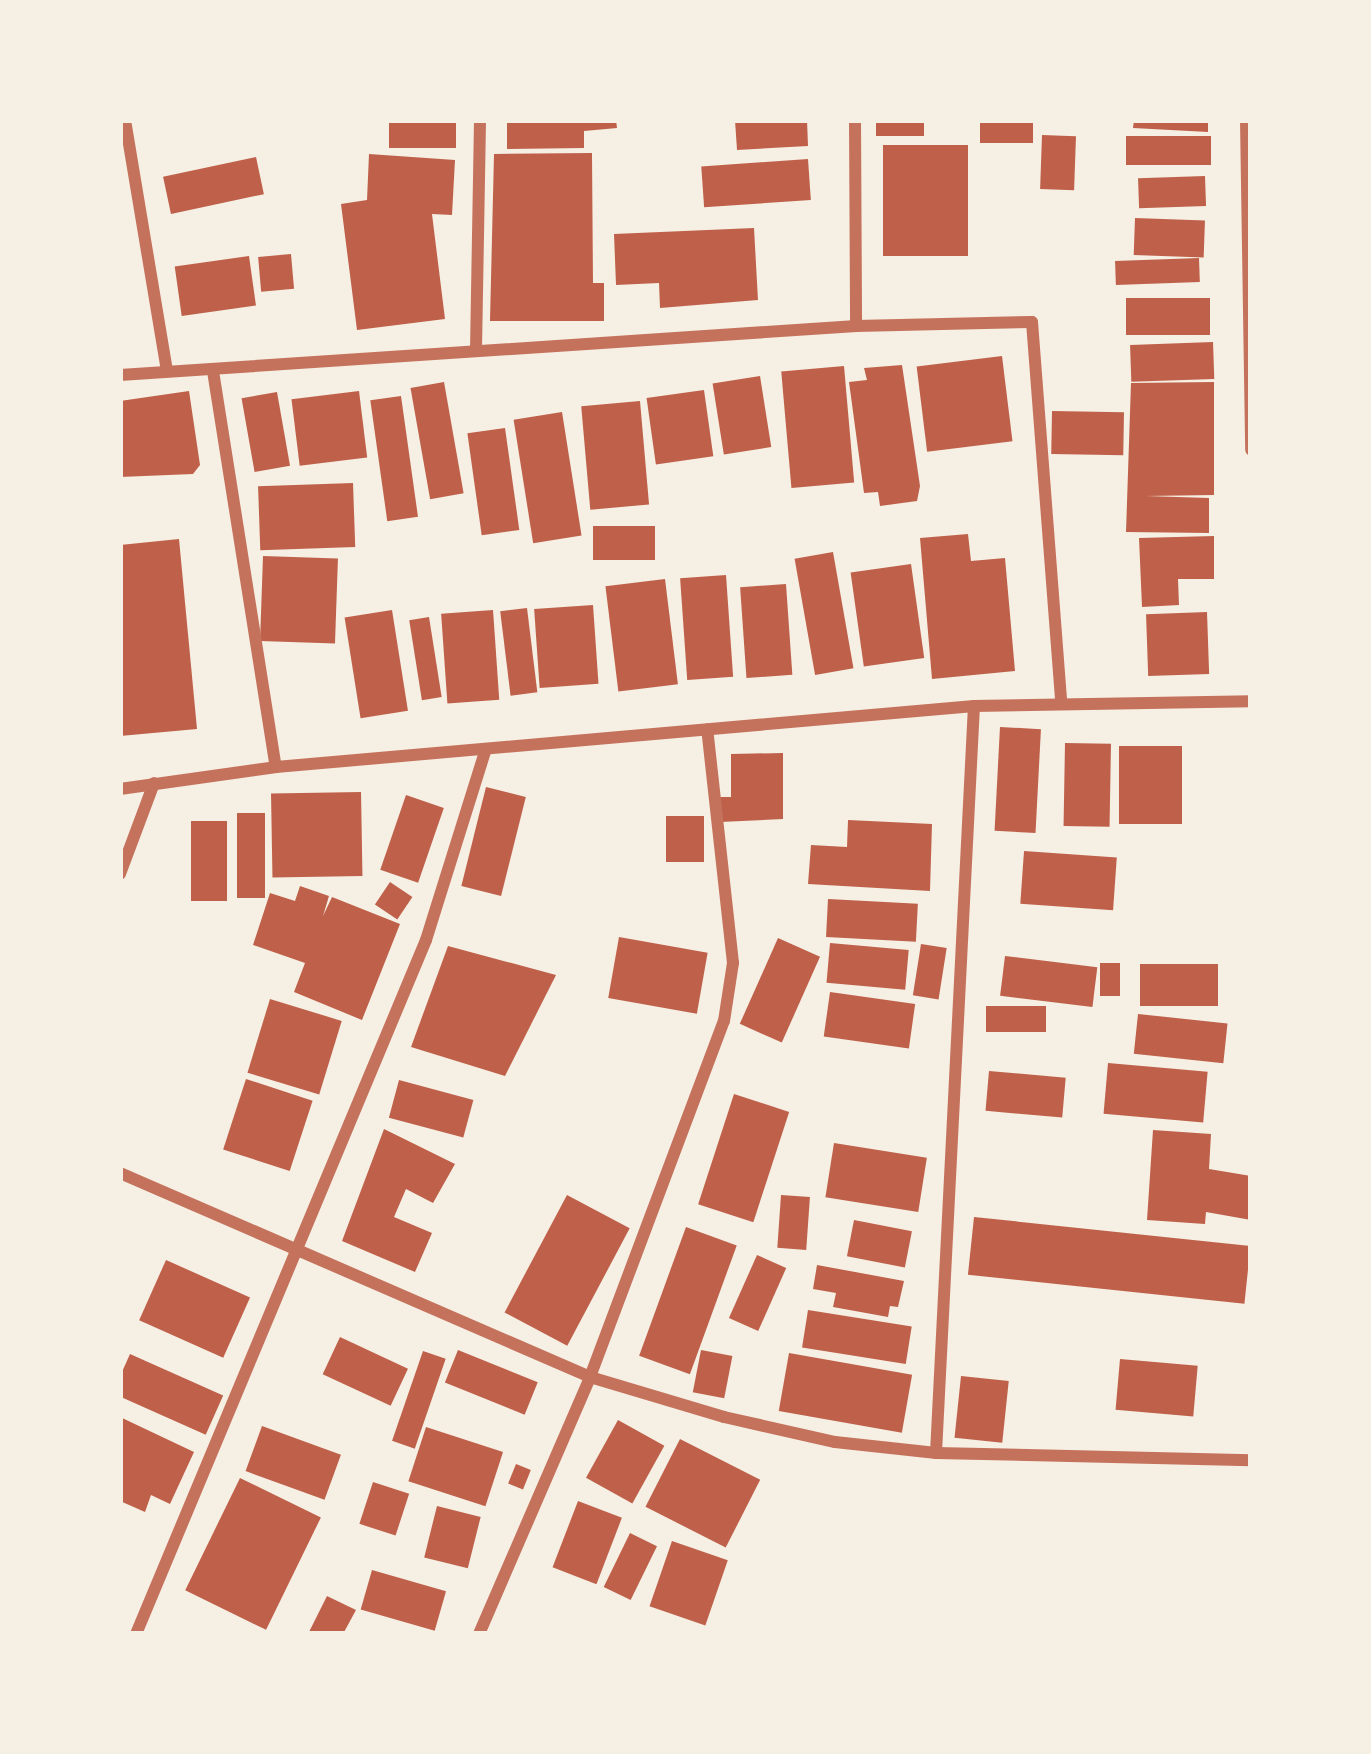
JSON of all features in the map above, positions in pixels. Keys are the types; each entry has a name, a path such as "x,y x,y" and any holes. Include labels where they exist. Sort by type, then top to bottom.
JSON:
{"street":[{"path":"125,120 167,372"},
{"path":"476,350 480,120"},
{"path":"855,120 856,326"},
{"path":"1246,120 1251,449"},
{"path":"120,375 856,326 1032,322 1061,704"},
{"path":"213,370 276,767"},
{"path":"120,789 276,767 974,706 1251,701"},
{"path":"936,1453 974,706"},
{"path":"479,1634 590,1377 724,1022 733,963 707,729"},
{"path":"136,1634 300,1254 426,940 485,752"},
{"path":"120,874 154,783"},
{"path":"120,1174 590,1377 835,1442 936,1453 1251,1460"}],"building":[{"path":"389,120 456,120 456,148 389,148"},
{"path":"507,120 616,120 617,128 584,131 584,148 507,149"},
{"path":"735,120 807,120 808,146 737,150"},
{"path":"876,120 924,120 924,136 876,136"},
{"path":"980,120 1033,120 1033,143 980,143"},
{"path":"1134,120 1208,120 1208,132 1133,128"},
{"path":"1042,135 1076,136 1074,190 1040,189"},
{"path":"1126,136 1211,136 1211,165 1126,165"},
{"path":"883,145 968,145 968,256 883,256"},
{"path":"592,153 593,283 604,283 604,321 490,321 494,154"},
{"path":"369,154 455,160 452,215 432,214 445,319 357,330 341,204 367,200"},
{"path":"256,157 264,194 171,214 163,177"},
{"path":"808,159 811,200 704,207 701,166"},
{"path":"1205,176 1206,206 1139,208 1138,178"},
{"path":"1135,218 1205,220 1204,257 1134,255"},
{"path":"754,228 758,300 660,308 659,283 616,285 614,234"},
{"path":"291,254 294,289 261,292 258,257"},
{"path":"249,256 256,306 182,316 175,266"},
{"path":"1199,258 1200,282 1116,285 1115,261"},
{"path":"1126,298 1210,298 1210,335 1126,335"},
{"path":"1213,342 1214,379 1131,382 1130,345"},
{"path":"1002,356 1012,441 927,452 917,366"},
{"path":"902,365 920,486 917,501 880,506 878,492 864,493 849,382 867,380 864,368"},
{"path":"844,366 854,483 791,488 781,371"},
{"path":"760,376 771,447 724,455 713,384"},
{"path":"444,382 464,493 430,499 411,388"},
{"path":"1214,382 1214,495 1146,496 1209,498 1209,533 1126,532 1131,383"},
{"path":"704,390 713,456 656,464 647,398"},
{"path":"189,391 200,465 193,474 120,477 120,401"},
{"path":"359,391 367,458 300,466 292,399"},
{"path":"277,392 290,466 255,472 242,398"},
{"path":"401,396 418,517 387,521 370,400"},
{"path":"640,401 649,505 590,510 581,406"},
{"path":"1052,411 1124,412 1123,455 1051,454"},
{"path":"562,412 582,535 533,543 514,420"},
{"path":"505,428 519,530 482,535 467,433"},
{"path":"353,483 355,547 260,550 258,486"},
{"path":"593,526 655,526 655,560 593,560"},
{"path":"968,534 971,561 1005,558 1015,671 932,679 920,538"},
{"path":"1214,536 1214,579 1178,579 1179,605 1142,607 1139,538"},
{"path":"179,539 197,729 120,736 120,545"},
{"path":"833,552 853,668 815,675 795,559"},
{"path":"263,556 338,559 335,644 260,641"},
{"path":"911,564 924,658 864,667 851,572"},
{"path":"726,575 733,677 687,680 680,578"},
{"path":"665,579 678,684 618,692 605,586"},
{"path":"786,584 792,675 746,678 740,587"},
{"path":"593,605 599,684 540,688 534,609"},
{"path":"527,608 537,692 511,696 500,611"},
{"path":"392,610 408,711 361,718 345,618"},
{"path":"493,610 499,700 447,703 441,614"},
{"path":"1207,612 1209,674 1148,676 1146,614"},
{"path":"429,617 442,697 422,700 409,620"},
{"path":"1000,727 1041,729 1036,833 995,831"},
{"path":"1065,743 1111,744 1110,827 1064,826"},
{"path":"1119,746 1182,746 1182,824 1119,824"},
{"path":"783,753 783,819 720,822 720,797 731,797 731,754"},
{"path":"486,787 526,797 501,896 461,886"},
{"path":"361,792 362,876 272,878 271,794"},
{"path":"406,795 444,808 418,883 380,870"},
{"path":"237,813 265,813 265,898 237,898"},
{"path":"666,816 704,816 704,862 666,862"},
{"path":"848,820 932,824 930,891 808,884 811,845 847,847"},
{"path":"191,821 227,821 227,901 191,901"},
{"path":"1024,851 1117,857 1113,910 1020,904"},
{"path":"390,882 412,897 397,919 375,904"},
{"path":"300,886 329,896 323,916 332,897 400,924 362,1020 294,992 305,963 253,945 270,893 295,901"},
{"path":"828,899 918,904 916,942 826,937"},
{"path":"619,937 708,953 697,1014 608,998"},
{"path":"778,938 820,957 782,1043 740,1024"},
{"path":"830,943 909,950 905,990 827,983"},
{"path":"921,944 947,948 939,999 913,995"},
{"path":"448,946 556,975 505,1076 411,1047"},
{"path":"1005,956 1097,967 1092,1007 1000,996"},
{"path":"1100,963 1120,963 1120,996 1100,996"},
{"path":"1140,964 1218,964 1218,1006 1140,1006"},
{"path":"830,992 915,1004 909,1049 824,1037"},
{"path":"270,999 342,1021 319,1095 247,1073"},
{"path":"986,1006 1046,1006 1046,1032 986,1032"},
{"path":"1138,1014 1228,1023 1223,1063 1134,1054"},
{"path":"1108,1063 1208,1072 1203,1123 1104,1114"},
{"path":"989,1071 1066,1078 1062,1118 986,1111"},
{"path":"246,1079 313,1101 290,1171 223,1149"},
{"path":"399,1080 473,1100 463,1138 389,1118"},
{"path":"734,1094 789,1112 753,1222 698,1204"},
{"path":"384,1129 455,1164 433,1203 406,1189 394,1217 432,1233 415,1272 342,1241"},
{"path":"1153,1130 1211,1134 1209,1169 1251,1176 1251,1220 1206,1212 1205,1224 1147,1220"},
{"path":"834,1143 927,1158 918,1212 825,1197"},
{"path":"567,1195 630,1228 567,1346 505,1312"},
{"path":"781,1195 810,1197 806,1250 777,1248"},
{"path":"974,1217 1250,1246 1244,1304 968,1275"},
{"path":"854,1220 912,1231 905,1268 847,1256"},
{"path":"686,1227 737,1245 690,1374 639,1356"},
{"path":"757,1255 786,1268 758,1331 729,1318"},
{"path":"166,1260 250,1297 223,1358 139,1320"},
{"path":"817,1265 904,1281 898,1307 890,1306 888,1317 833,1307 836,1293 813,1289"},
{"path":"808,1310 912,1326 906,1364 802,1348"},
{"path":"340,1337 408,1369 391,1406 323,1374"},
{"path":"458,1350 538,1382 525,1415 445,1382"},
{"path":"701,1350 732,1356 724,1398 693,1392"},
{"path":"423,1351 446,1359 415,1449 392,1441"},
{"path":"789,1353 912,1375 902,1433 779,1411"},
{"path":"130,1354 223,1395 206,1435 120,1397 120,1376"},
{"path":"1120,1359 1198,1366 1193,1417 1116,1410"},
{"path":"961,1376 1009,1381 1002,1443 955,1438"},
{"path":"120,1417 194,1452 170,1504 151,1495 145,1512 120,1501"},
{"path":"618,1420 664,1446 632,1503 586,1478"},
{"path":"262,1426 341,1455 325,1500 246,1471"},
{"path":"426,1427 503,1452 485,1506 408,1481"},
{"path":"680,1439 760,1480 726,1548 645,1507"},
{"path":"516,1464 531,1470 523,1489 508,1483"},
{"path":"240,1478 321,1517 266,1630 185,1590"},
{"path":"373,1482 409,1494 396,1536 359,1524"},
{"path":"578,1501 622,1518 596,1584 553,1567"},
{"path":"437,1506 481,1517 468,1568 424,1557"},
{"path":"630,1533 657,1546 631,1600 604,1587"},
{"path":"672,1541 728,1560 705,1625 650,1606"},
{"path":"372,1570 446,1591 435,1631 361,1609"},
{"path":"327,1596 356,1610 343,1634 308,1634"}]}
